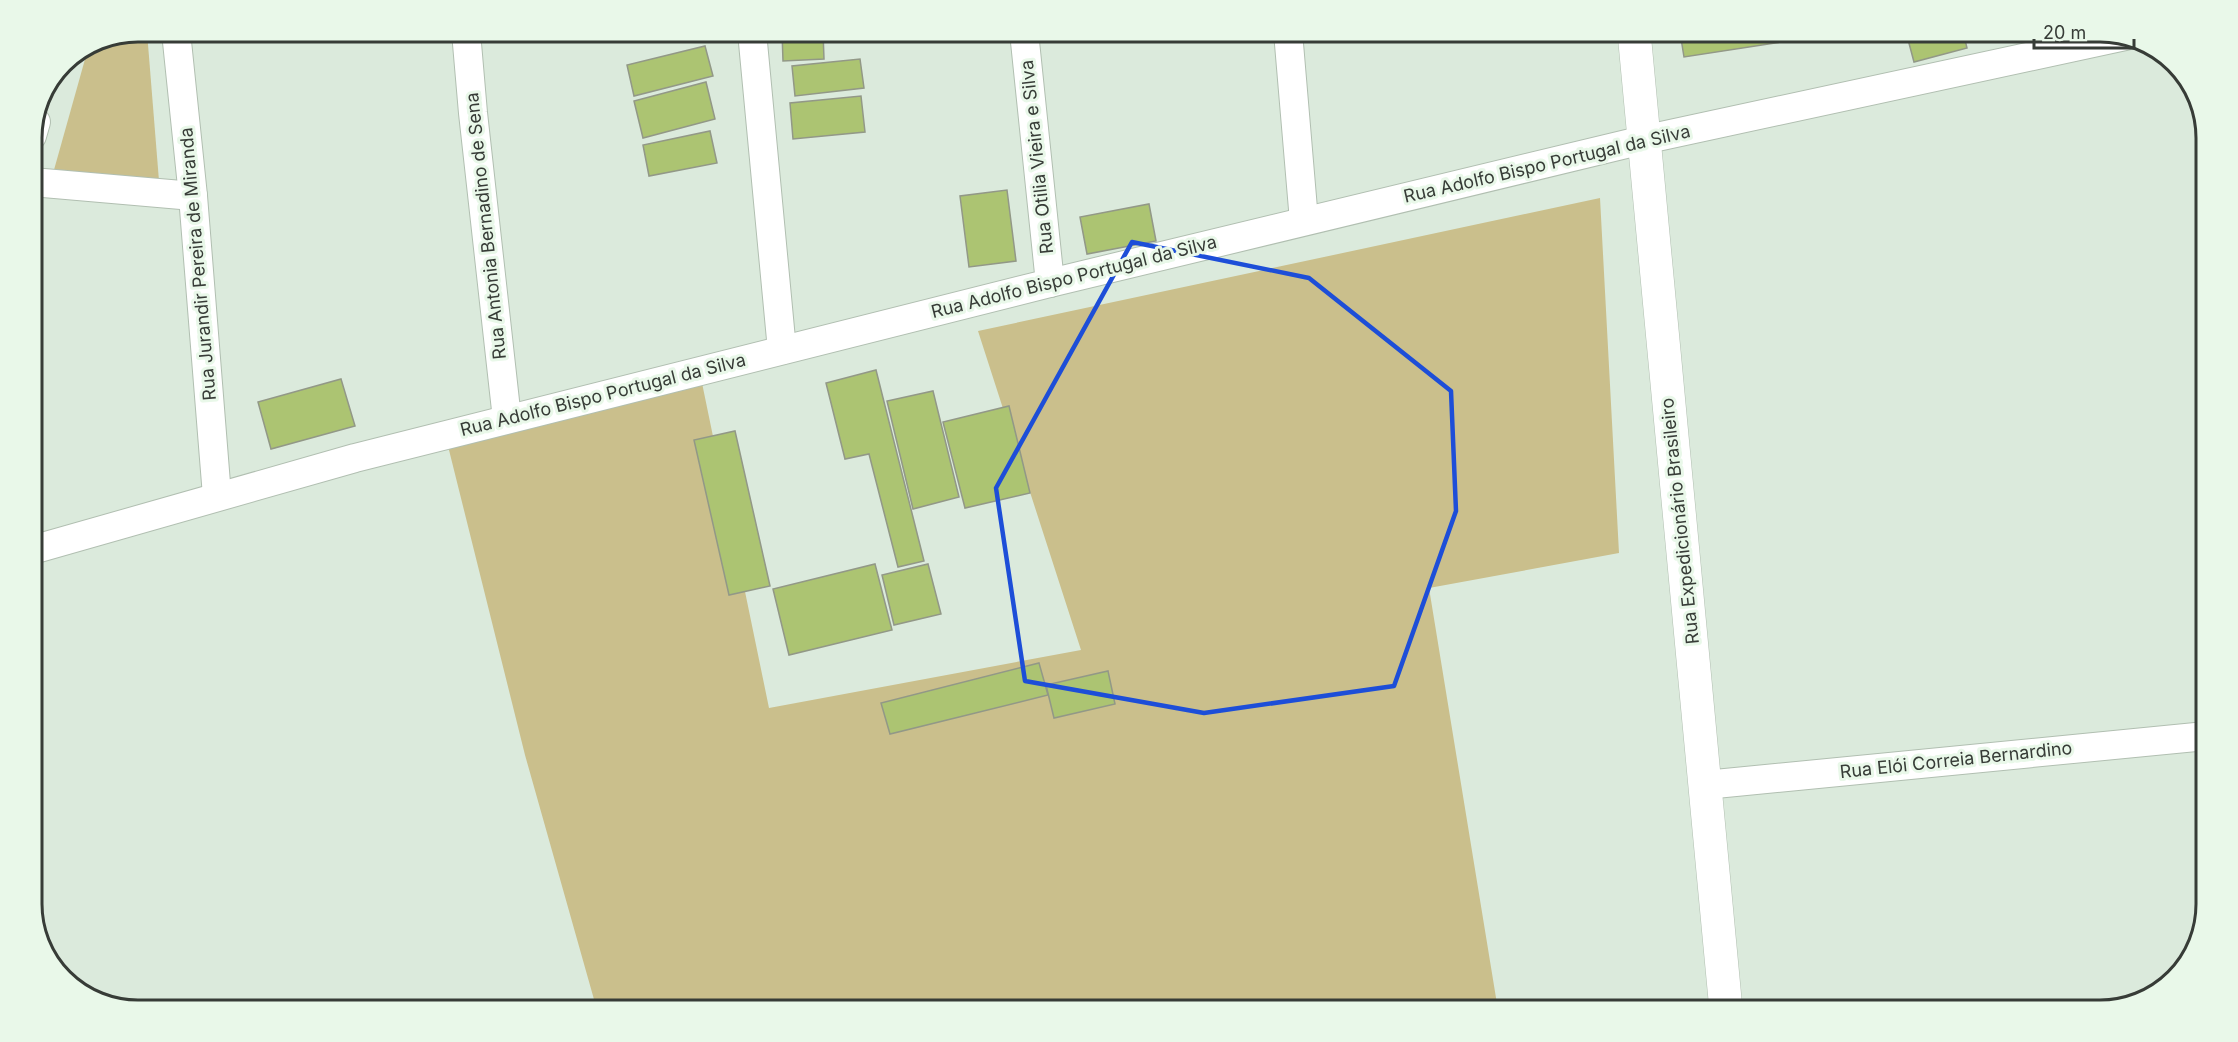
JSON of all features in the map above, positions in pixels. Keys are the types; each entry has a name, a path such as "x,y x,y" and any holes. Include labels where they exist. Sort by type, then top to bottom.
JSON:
{"street":[{"name":"Rua Jurandir Pereira de Miranda","path":"177,42 193,196 217,496"},
{"name":"Rua Antonia Bernadino de Sena","path":"467,42 507,420"},
{"path":"753,42 782,350"},
{"name":"Rua Otilia Vieira e Silva","path":"1025,42 1050,283"},
{"path":"1289,42 1304,221"},
{"name":"Rua Expedicionário Brasileiro","path":"1635,42 1725,1000"},
{"name":"Rua Adolfo Bispo Portugal da Silva","path":"42,547 355,458 1050,283 1643,140 2097,42"},
{"path":"42,183 193,196"},
{"name":"Rua Elói Correia Bernardino","path":"1705,785 2196,737"}],"highlighted area":[{"path":"1132,242 1309,278 1451,391 1456,511 1394,686 1204,713 1025,681 996,488"}],"shaded area":[{"path":"148,42 159,181 52,177 85,59 107,47"},
{"path":"1600,198 1619,553 1429,588 1496,1000 594,1000 525,755 448,446 702,383 769,708 1081,650 978,331"}],"building":[{"path":"782,42 823,42 824,59 783,61"},
{"path":"1682,42 1782,42 1684,57"},
{"path":"1909,42 1966,42 1967,48 1914,62"},
{"path":"705,46 713,76 634,96 627,65"},
{"path":"860,59 864,88 795,96 792,66"},
{"path":"706,82 715,119 643,138 634,101"},
{"path":"861,96 865,132 793,139 790,103"},
{"path":"710,131 717,163 649,176 643,145"},
{"path":"1007,190 1016,261 969,267 960,196"},
{"path":"1149,204 1156,241 1087,254 1080,217"},
{"path":"876,370 924,561 898,567 869,454 845,459 826,383"},
{"path":"341,379 355,426 271,449 258,402"},
{"path":"933,391 959,497 913,509 887,401"},
{"path":"1009,406 1030,493 965,508 943,422"},
{"path":"735,431 770,586 729,595 694,440"},
{"path":"875,564 892,630 789,655 773,589"},
{"path":"928,564 941,614 894,625 882,575"},
{"path":"1039,663 1048,695 890,734 881,703"},
{"path":"1108,671 1115,704 1054,718 1046,685"}]}
